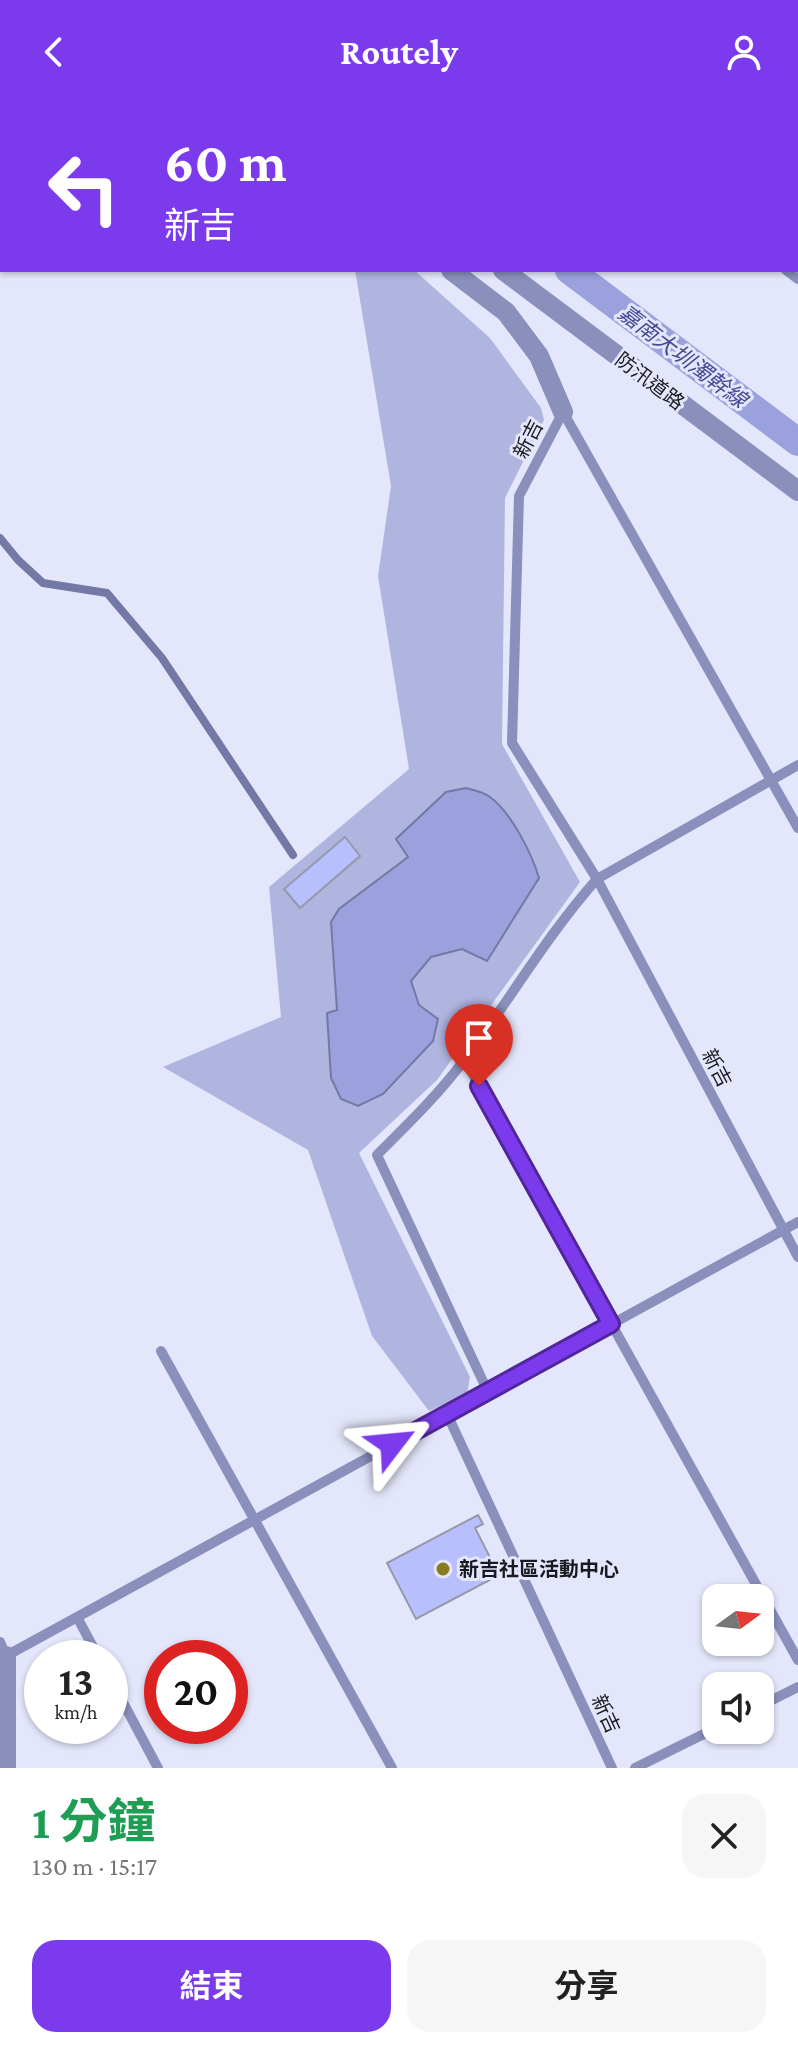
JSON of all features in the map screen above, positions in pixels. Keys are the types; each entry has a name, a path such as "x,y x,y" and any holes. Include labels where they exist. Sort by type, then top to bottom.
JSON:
{"street":[{"path":"454,272 506,312 539,356 563,412"},
{"name":"防汛道路","path":"506,272 798,491"},
{"path":"3,1649 6,1768"}],"lane":[{"name":"新吉","path":"563,412 798,828"},
{"name":"新吉","path":"563,412 519,496 512,743 597,879 798,1257"},
{"path":"488,1392 377,1155 422,1110 465,1060 572,907 597,879 798,765"},
{"path":"465,1060 798,1660"},
{"path":"3,1649 77,1617 798,1222"},
{"path":"161,1351 392,1768"},
{"name":"新吉","path":"447,1414 612,1768"},
{"path":"77,1617 89,1640"},
{"path":"774,1699 798,1687"},
{"path":"128,1712 158,1768"},
{"path":"635,1768 702,1735"}],"shaded area":[{"path":"355,272 416,272 490,338 541,408 544,420 505,498 502,744 580,882 437,1080 359,1153 470,1377 467,1395 429,1411 372,1336 308,1150 163,1067 281,1017 269,887 409,769 378,576 391,486"},
{"path":"466,788 488,795 506,813 526,846 539,878 487,961 462,949 431,957 411,981 419,1005 438,1019 433,1041 383,1094 358,1106 341,1099 331,1078 327,1013 337,1010 331,922 339,909 408,857 396,839 446,792"}],"building":[{"path":"345,837 360,856 300,908 284,889"},
{"name":"新吉社區活動中心","path":"478,1515 483,1524 475,1528 499,1575 416,1619 387,1563"}],"waterway":[{"name":"嘉南大圳濁幹線","path":"572,272 798,442"},
{"path":"0,538 43,583 107,593 162,658 293,855"}],"place":[{"name":"新吉社區活動中心","path":"443,1569"}],"route":[{"path":"392,1444 611,1324 479,1086"}]}
